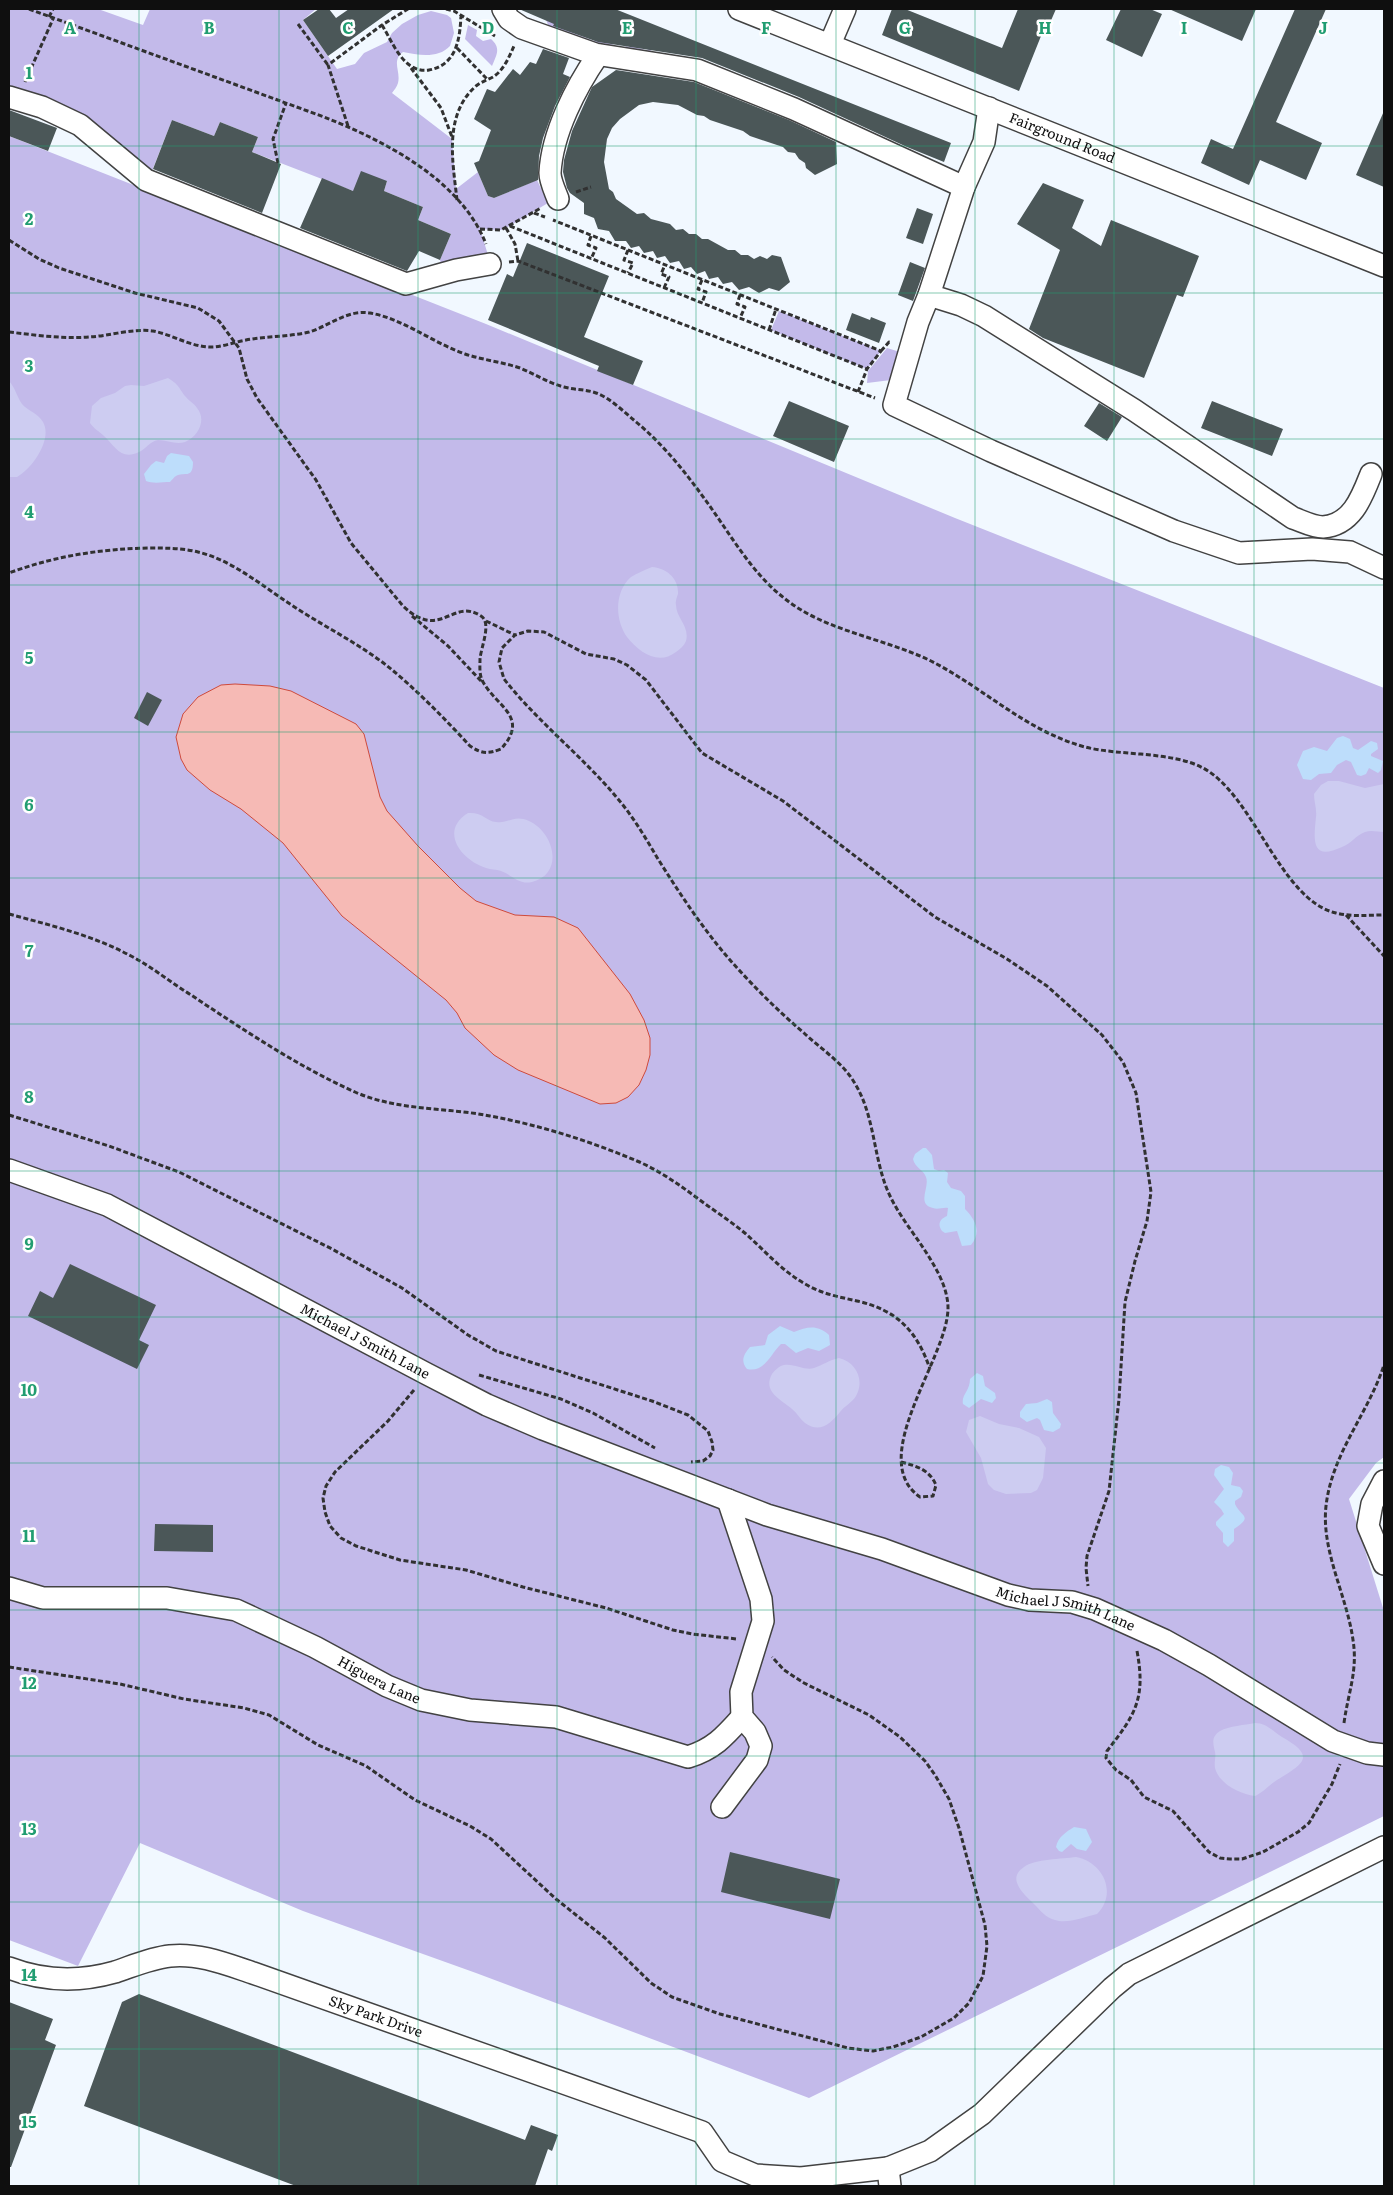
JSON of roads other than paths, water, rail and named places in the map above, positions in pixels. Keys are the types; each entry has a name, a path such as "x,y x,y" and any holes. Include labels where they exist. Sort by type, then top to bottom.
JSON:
{"street":[{"path":"503,9 508,19 522,28 598,55 697,70 794,109 964,187"},
{"name":"Fairground Road","path":"739,9 1384,266"},
{"path":"830,44 845,9"},
{"path":"553,201 550,174 554,150 568,105 598,55"},
{"path":"13,98 42,107 80,125 146,180 406,284 456,270 490,264"},
{"path":"989,108 984,142 964,187 929,295 918,322 894,405 1017,462 1174,531 1239,553 1312,549 1350,552 1384,568"},
{"path":"929,295 961,305 984,316 1134,410 1293,518 1323,527 1338,523 1351,514 1359,503 1371,474"},
{"name":"Michael J Smith Lane","path":"9,1170 107,1204 487,1405 767,1515 882,1549 1008,1595 1030,1600 1072,1602 1095,1609 1164,1640 1209,1665 1342,1746 1367,1753 1384,1755"},
{"path":"1384,1481 1372,1504 1368,1526 1384,1564"},
{"path":"722,1807 757,1760 761,1746 755,1732 742,1717 742,1692 763,1621 761,1599 728,1500"},
{"name":"Higuera Lane","path":"9,1588 42,1598 167,1598 236,1610 315,1647 387,1686 421,1700 470,1710 556,1717 688,1757 703,1752 715,1745 742,1717"},
{"path":"889,2177 930,2152 982,2114 1112,1988 1130,1974 1384,1848"},
{"name":"Sky Park Drive","path":"9,1968 29,1976 60,1979 79,1978 112,1973 170,1956 196,1956 253,1973 702,2132 722,2161 755,2175 801,2178 889,2177"}]}
